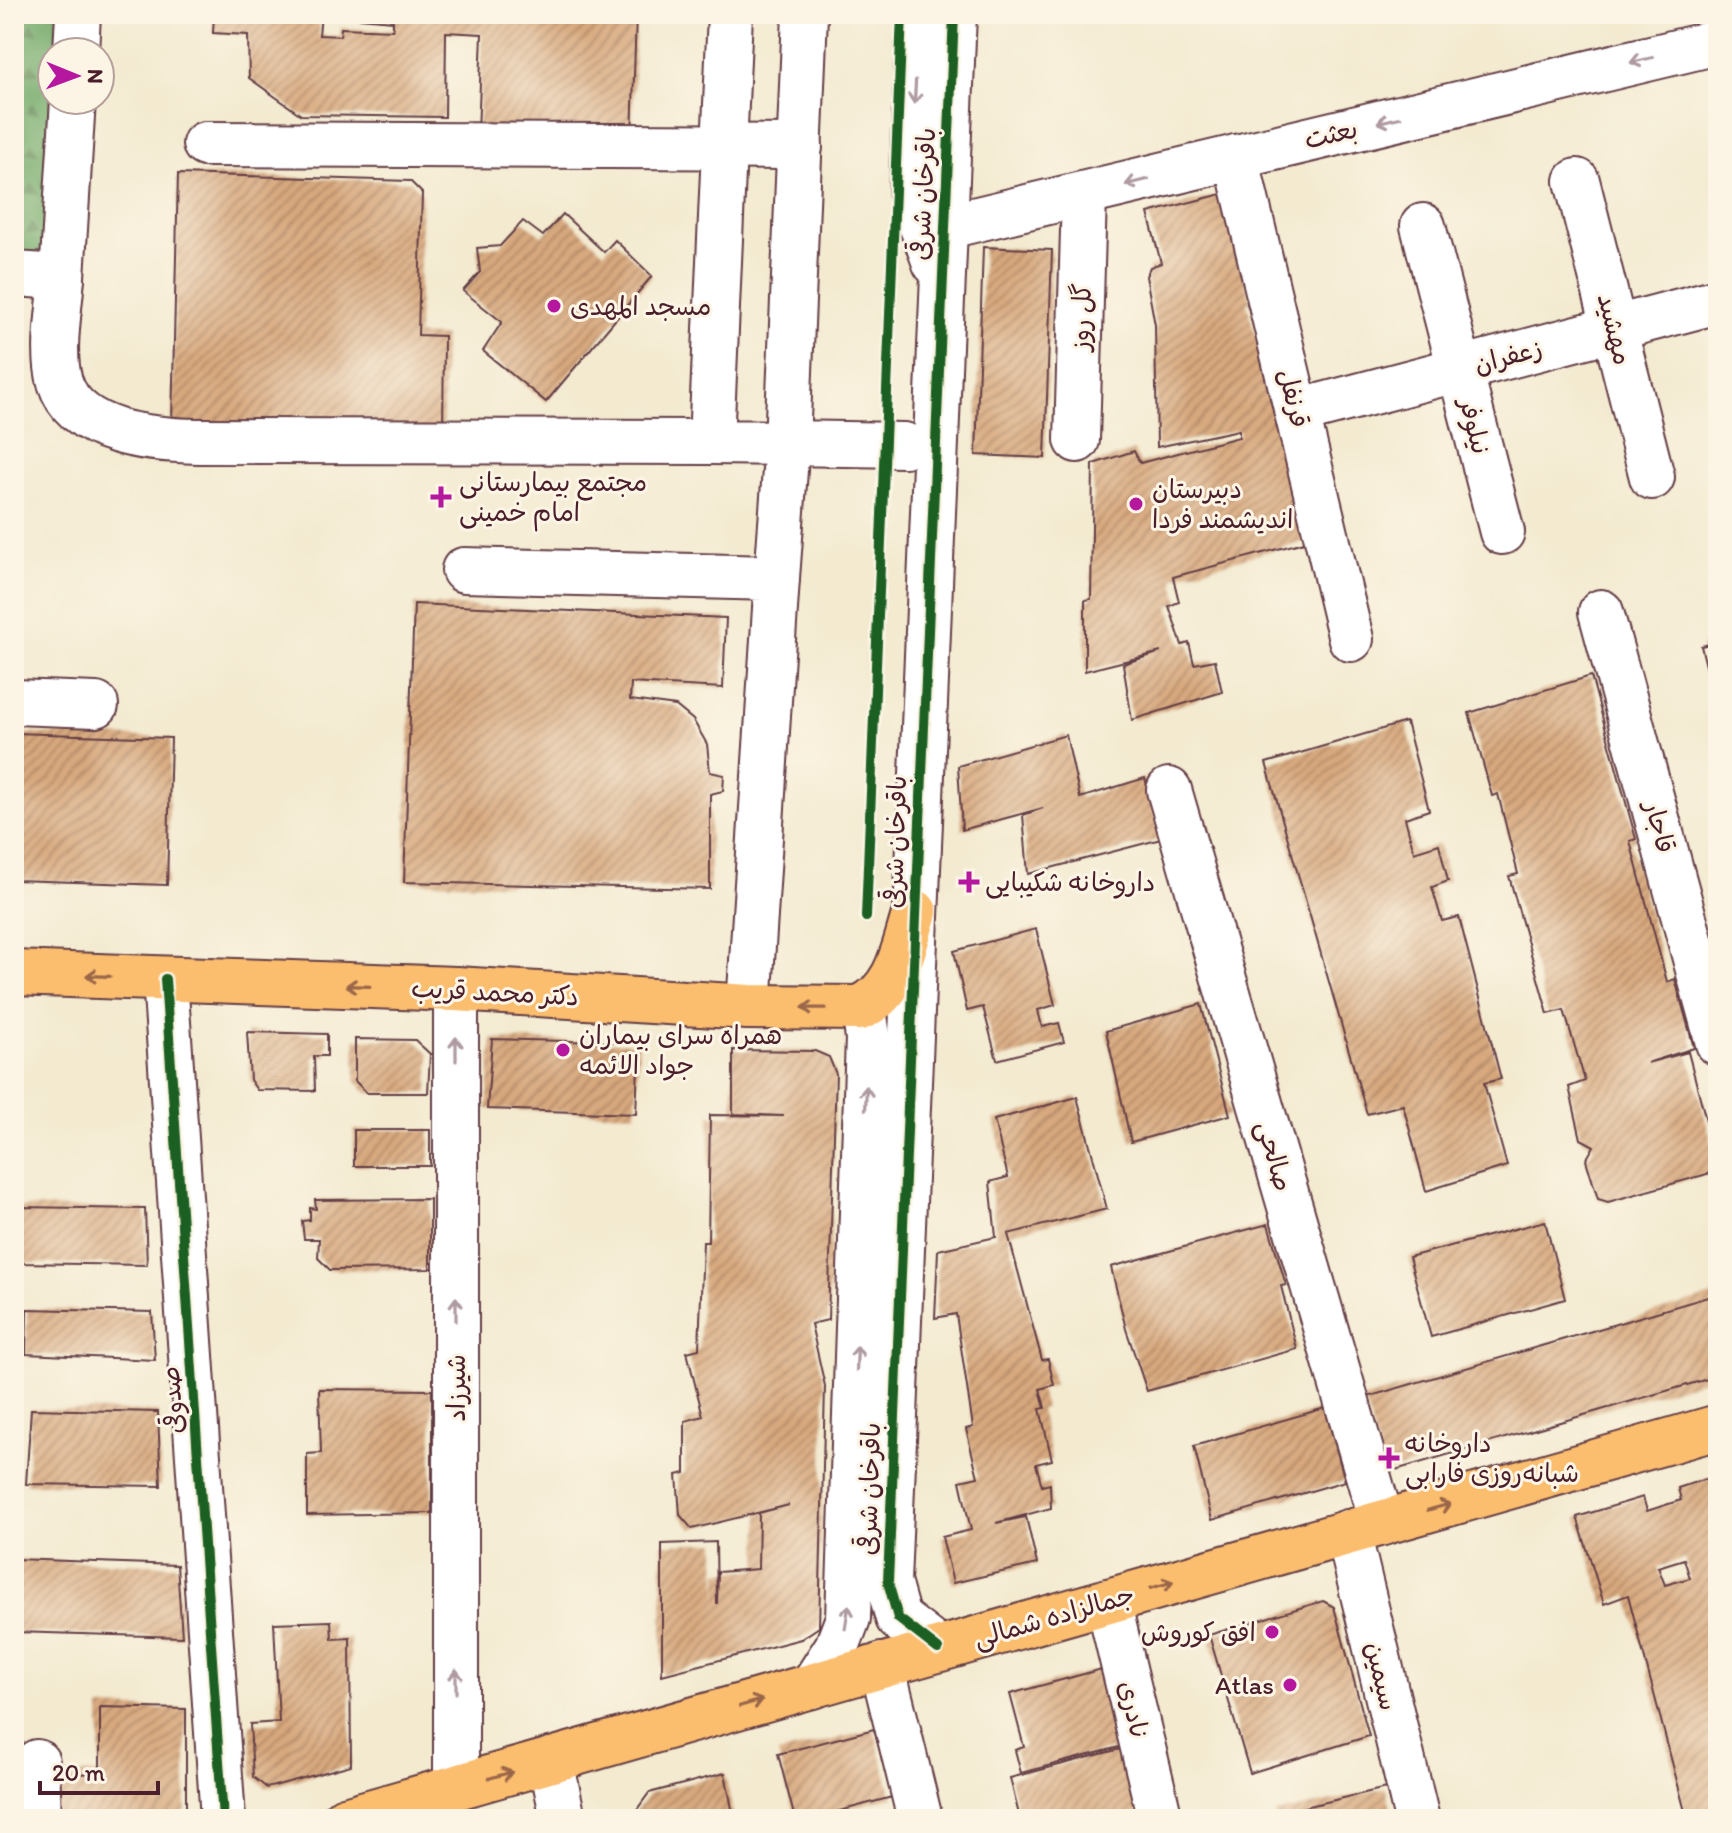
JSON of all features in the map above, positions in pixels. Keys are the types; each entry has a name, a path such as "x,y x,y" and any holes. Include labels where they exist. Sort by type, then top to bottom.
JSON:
{"main road":[{"path":"860,1008 872,1003 891,984 915,912"},
{"name":"دکتر محمد قریب","path":"14,973 456,989 749,1007 860,1008"},
{"name":"جمالزاده شمالی","path":"345,1819 1718,1427"}],"street":[{"path":"77,36 78,14"},
{"path":"711,442 730,14"},
{"path":"749,1007 787,443 805,14"},
{"path":"919,14 911,196 941,280"},
{"name":"باقرخان شرقی","path":"938,1649 898,1618 888,1582 954,14"},
{"name":"بعثت","path":"944,227 1718,42"},
{"path":"72,116 59,379 66,397 77,411 124,432 160,441 904,445"},
{"path":"205,144 800,147"},
{"name":"قرنفل","path":"1236,157 1351,639"},
{"name":"مهشید","path":"1577,181 1652,477"},
{"name":"گل روز","path":"1077,440 1084,195"},
{"name":"نیلوفر","path":"1423,226 1502,532"},
{"path":"14,274 62,277"},
{"name":"زعفران","path":"1297,412 1718,301"},
{"path":"464,570 777,578"},
{"name":"قاجار","path":"1601,612 1718,1043"},
{"path":"14,702 96,705"},
{"name":"صالحی","path":"1169,790 1365,1528"},
{"name":"صدوقی","path":"165,979 223,1819"},
{"name":"شیرزاد","path":"456,989 456,1787"},
{"path":"812,1686 837,1647 848,1618 868,1027 860,1008"},
{"name":"سیمین","path":"1365,1528 1417,1819"},
{"name":"نادری","path":"1108,1601 1160,1819"},
{"path":"882,1665 920,1819"},
{"path":"551,1760 563,1819"},
{"path":"37,1762 39,1819"}],"green space":[{"path":"14,14 57,14 56,36 36,36 36,116 50,116 47,246 32,256 14,255"}],"building":[{"path":"214,14 321,14 319,35 340,36 341,28 393,30 393,21 360,18 361,14 636,14 632,138 478,132 482,34 446,32 445,117 301,115 249,78 248,35 213,33"},
{"path":"178,174 410,181 422,193 418,335 444,336 443,432 172,424"},
{"path":"1222,194 1251,302 1247,303 1262,361 1266,360 1308,541 1173,577 1179,602 1169,606 1182,645 1189,643 1194,664 1215,660 1222,692 1132,720 1123,664 1161,652 1085,671 1085,600 1091,599 1093,464 1134,451 1140,463 1239,437 1239,430 1157,447 1155,325 1146,276 1150,267 1161,263 1148,213"},
{"name":"مسجد المهدی","path":"563,214 604,252 615,240 652,276 546,402 483,351 502,322 463,291 480,272 477,248 500,246 523,221 543,236"},
{"path":"983,247 1052,250 1045,458 976,455"},
{"path":"414,604 726,618 723,688 631,683 630,700 676,706 693,720 707,744 710,772 724,775 723,791 710,794 710,889 404,882"},
{"path":"1718,642 1718,709 1717,710 1701,646"},
{"path":"1591,676 1636,839 1630,841 1667,982 1675,979 1694,1048 1647,1063 1688,1052 1718,1166 1718,1171 1608,1202 1598,1199 1586,1160 1594,1146 1581,1139 1569,1087 1585,1081 1564,1010 1548,1014 1509,876 1518,874 1498,794 1492,796 1469,713"},
{"path":"1406,722 1429,810 1405,818 1414,852 1439,844 1448,881 1432,887 1442,921 1459,917 1501,1079 1484,1083 1507,1166 1426,1191 1403,1105 1367,1114 1266,763"},
{"path":"14,733 171,738 167,885 14,880"},
{"path":"1066,735 1080,798 1145,778 1161,839 1028,874 1023,815 1043,808 962,830 958,766"},
{"path":"1036,929 1055,1005 1038,1010 1042,1027 1059,1023 1064,1042 997,1060 983,1007 967,1011 954,951"},
{"path":"1201,1004 1230,1115 1131,1142 1106,1031"},
{"path":"247,1032 327,1034 327,1056 314,1056 315,1091 257,1090 250,1080"},
{"path":"355,1039 415,1040 430,1054 428,1093 367,1093 355,1081"},
{"path":"492,1039 639,1043 636,1114 487,1109"},
{"path":"733,1050 815,1051 829,1057 836,1074 828,1320 811,1324 825,1386 819,1627 801,1639 662,1675 662,1544 716,1542 717,1604 718,1572 758,1569 759,1513 789,1505 692,1529 680,1515 677,1475 685,1473 685,1421 703,1416 687,1352 699,1349 703,1242 708,1242 710,1115 783,1116 733,1114"},
{"path":"1077,1097 1107,1209 1008,1234 1042,1360 1048,1359 1054,1385 1040,1389 1045,1408 1040,1409 1052,1460 1036,1464 1042,1486 1050,1484 1051,1508 996,1523 1026,1517 1037,1564 953,1583 942,1537 971,1530 960,1481 978,1477 966,1429 973,1427 956,1314 935,1318 938,1250 996,1237 990,1182 1008,1177 994,1120"},
{"path":"354,1130 430,1130 430,1166 354,1166"},
{"path":"430,1199 430,1269 330,1270 318,1258 319,1239 304,1239 302,1221 310,1220 310,1208 316,1209 315,1200"},
{"path":"20,1207 145,1209 147,1265 18,1263"},
{"path":"1545,1221 1565,1299 1431,1337 1409,1257"},
{"path":"1268,1224 1286,1285 1281,1286 1297,1349 1147,1391 1126,1329 1111,1267"},
{"path":"1718,1294 1718,1376 1385,1473 1364,1398"},
{"path":"27,1309 152,1312 155,1360 26,1354"},
{"path":"319,1389 432,1390 432,1513 307,1515 307,1454 321,1453"},
{"path":"1325,1408 1345,1481 1212,1520 1194,1446"},
{"path":"31,1409 158,1412 161,1486 26,1484"},
{"path":"1718,1475 1718,1819 1687,1819 1628,1595 1604,1604 1577,1517 1643,1497 1647,1511 1681,1500 1678,1488","holes":["1684,1559 1690,1578 1665,1585 1658,1567"]},
{"path":"14,1559 177,1565 182,1637 14,1632"},
{"name":"Atlas","path":"1323,1601 1334,1607 1369,1736 1250,1773 1209,1635"},
{"path":"331,1621 332,1639 350,1638 351,1765 267,1788 253,1777 250,1724 279,1722 274,1623"},
{"path":"1102,1669 1123,1746 1021,1773 1015,1750 1024,1747 1010,1694"},
{"path":"100,1707 186,1709 186,1812 161,1819 50,1819 50,1775 100,1773"},
{"path":"874,1729 892,1797 810,1819 795,1819 778,1754"},
{"path":"1124,1748 1141,1812 1116,1819 1020,1819 1010,1778"},
{"path":"725,1773 734,1819 630,1819 649,1793"},
{"path":"1386,1788 1394,1819 1276,1819 1275,1814"}],"cycle path":[{"path":"866,917 902,14"},
{"path":"938,1649 898,1618 888,1582 954,14"},
{"path":"165,979 223,1819"}],"place":[{"name":"مسجد المهدی","path":"554,306"},
{"name":"مجتمع بیمارستانی امام خمینی","path":"441,497"},
{"name":"دبیرستان اندیشمند فردا","path":"1136,504"},
{"name":"داروخانه شکیبایی","path":"969,882"},
{"name":"همراه سرای بیماران جواد الائمه","path":"563,1050"},
{"name":"داروخانه شبانه‌روزی فارابی","path":"1389,1458"},
{"name":"افق کوروش","path":"1272,1632"},
{"name":"Atlas","path":"1290,1685"}]}
